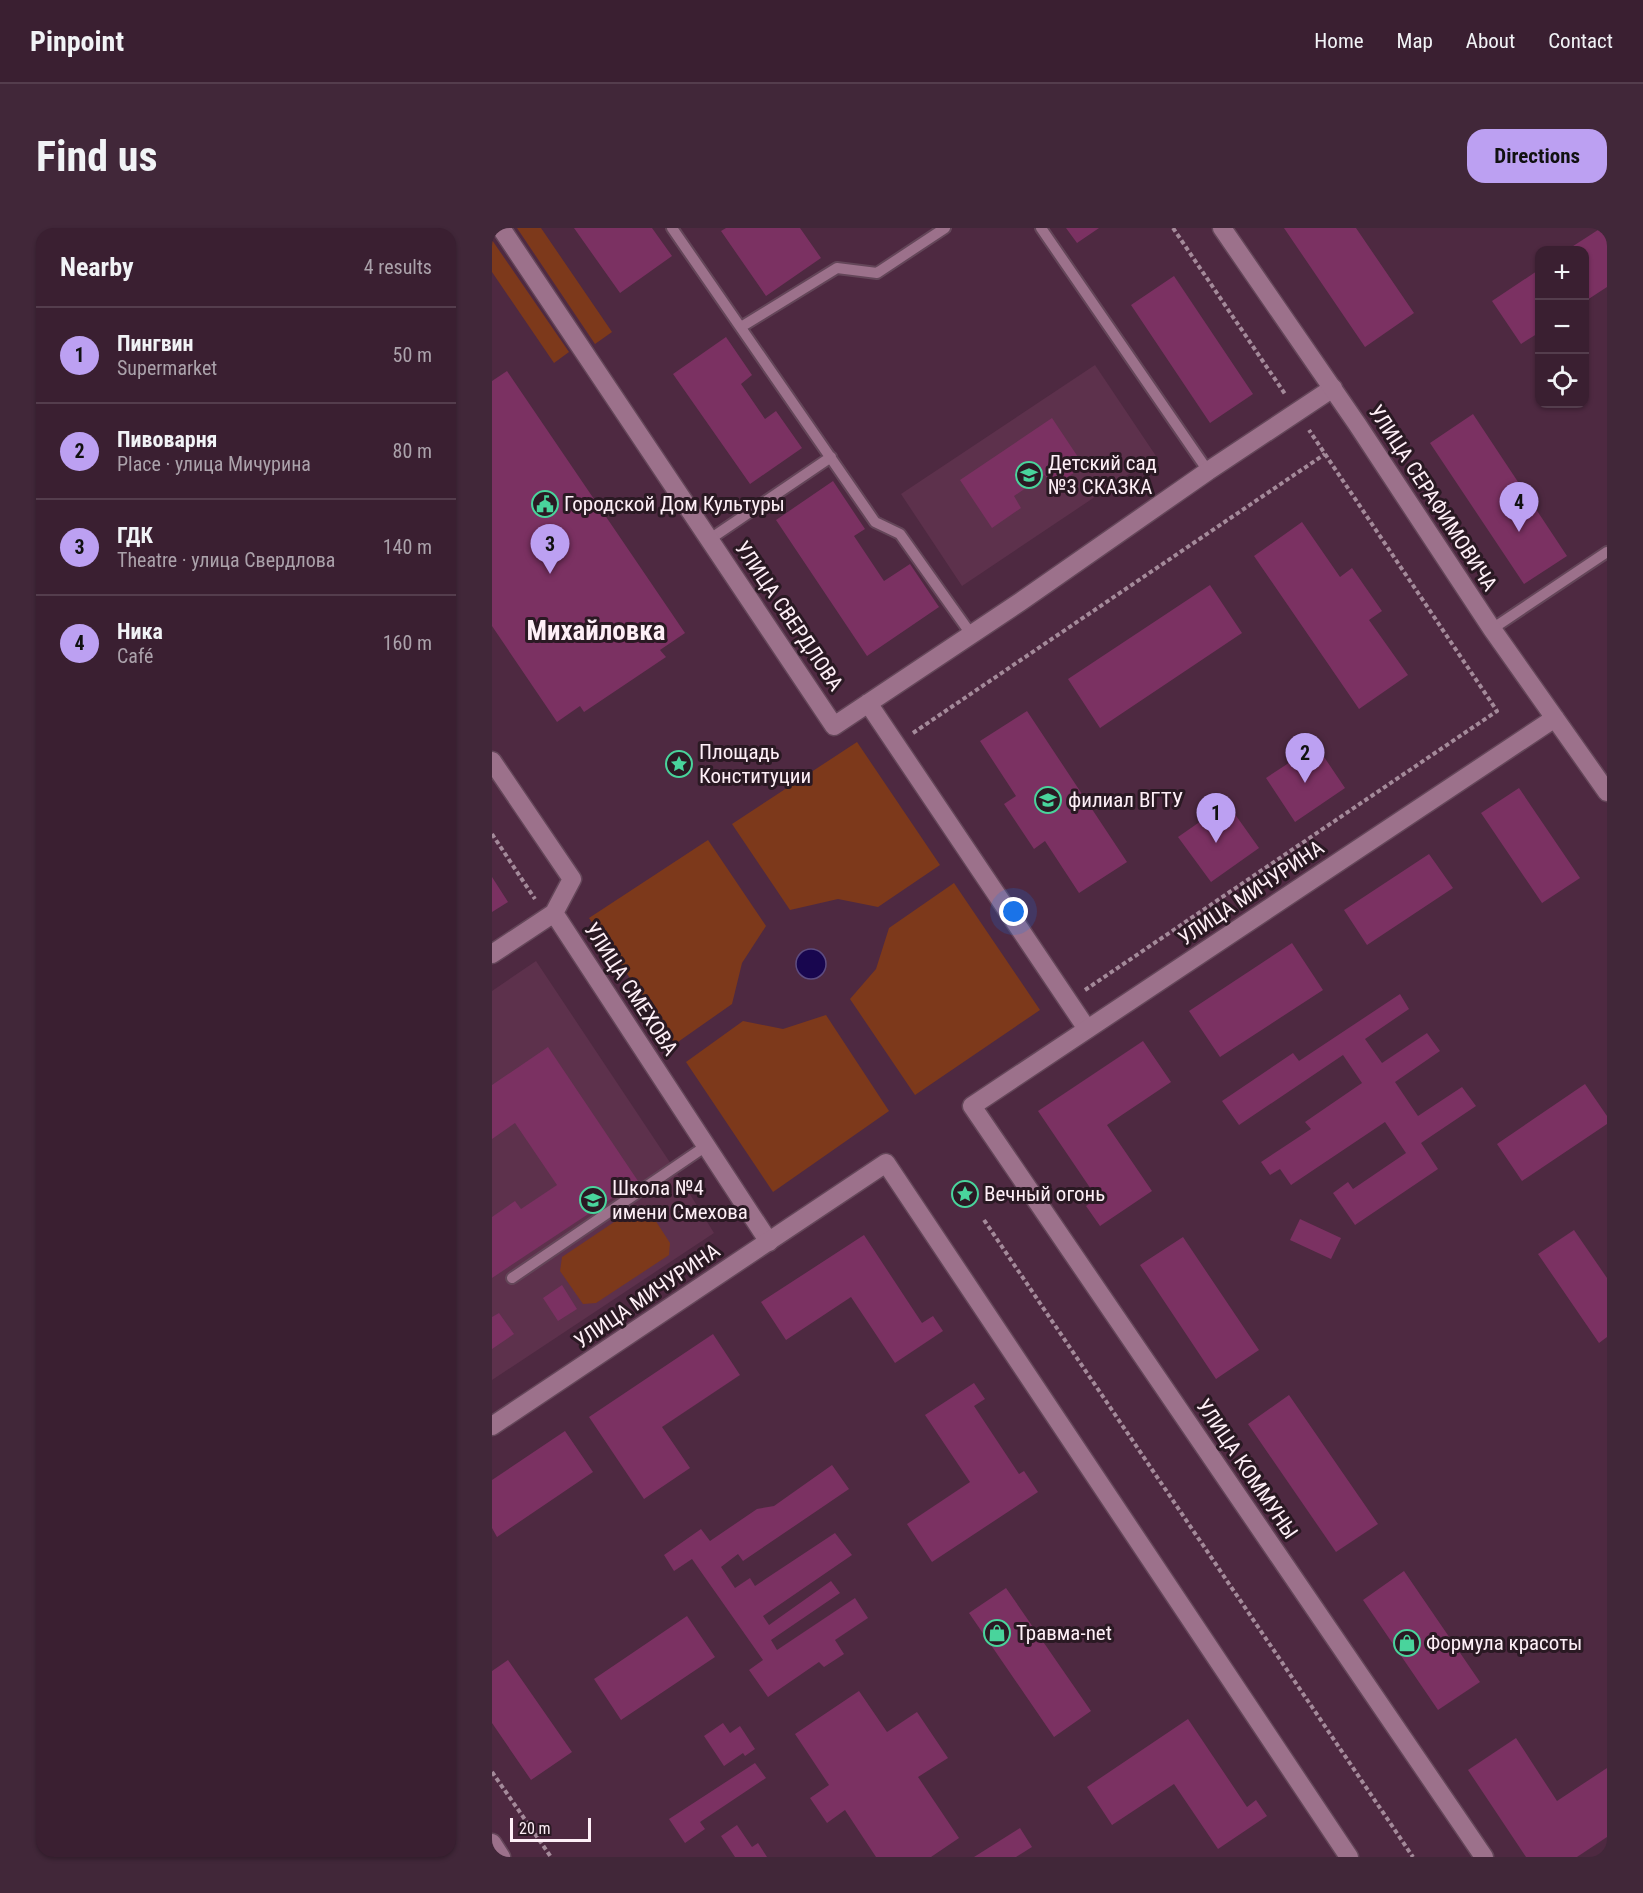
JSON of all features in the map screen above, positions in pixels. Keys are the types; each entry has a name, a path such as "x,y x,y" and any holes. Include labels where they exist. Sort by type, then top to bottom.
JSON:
{"street":[{"name":"УЛИЦА СВЕРДЛОВА","path":"501,228 834,726 1333,388"},
{"name":"УЛИЦА СЕРАФИМОВИЧА","path":"1222,228 1333,388 1492,629 1555,718 1601,772 1607,792"},
{"path":"868,703 1087,1029"},
{"name":"УЛИЦА МИЧУРИНА","path":"972,1106 1555,718"},
{"name":"УЛИЦА СМЕХОВА","path":"492,761 572,879 551,915 769,1242"},
{"path":"492,954 551,915"},
{"name":"УЛИЦА КОММУНЫ","path":"972,1106 1484,1857"},
{"name":"УЛИЦА МИЧУРИНА","path":"492,1426 886,1162 1349,1857"},
{"path":"492,1843 501,1857"}],"lane":[{"path":"672,228 875,522 900,534 971,634"},
{"path":"741,327 837,268 877,273 945,228"},
{"path":"1041,228 1208,471"},
{"path":"710,539 831,457"},
{"path":"1492,629 1607,552"},
{"path":"512,1278 706,1146"}],"path":[{"path":"1069,1001 1497,711 1173,228"},
{"path":"896,744 1325,454"},
{"path":"492,834 551,915"},
{"path":"984,1220 1413,1857"},
{"path":"492,1772 551,1857"}],"shaded area":[{"path":"517,228 541,228 612,332 595,344"},
{"path":"492,240 569,352 554,363 492,272"},
{"name":"Детский сад №3 СКАЗКА","path":"1095,365 1156,456 962,586 901,494"},
{"path":"857,742 940,865 878,907 838,899 790,910 732,824"},
{"path":"708,840 766,926 742,963 732,1004 675,1044 589,918"},
{"path":"954,883 1040,1010 915,1095 850,999 876,969 889,928"},
{"path":"811,949 821,954 826,964 821,974 811,979 801,974 796,964 801,954"},
{"name":"Школа №4 имени Смехова","path":"536,961 673,1167 714,1233 492,1380 492,991"},
{"path":"826,1015 889,1111 773,1192 686,1062 743,1021 783,1029"},
{"path":"635,1208 648,1209 670,1243 669,1255 596,1303 583,1304 560,1271 562,1257"}],"building":[{"path":"574,228 652,228 672,256 620,293"},
{"path":"726,228 800,228 821,258 766,296 721,231"},
{"path":"1066,228 1099,228 1077,243"},
{"path":"1284,228 1356,228 1414,313 1365,347"},
{"path":"1601,228 1607,228 1607,287 1589,299 1589,246 1573,246"},
{"path":"1535,272 1535,335 1521,344 1492,301"},
{"path":"1174,276 1253,394 1210,423 1131,305"},
{"path":"726,337 752,375 741,384 765,419 776,411 802,448 750,484 673,374"},
{"name":"Городской Дом Культуры","path":"507,371 685,633 660,650 666,657 584,712 580,706 557,722 492,626 492,381"},
{"path":"1473,414 1567,556 1524,584 1430,443"},
{"path":"1052,418 1084,466 1053,487 1045,475 1014,496 1021,508 992,528 960,480"},
{"path":"833,481 865,529 854,536 884,581 910,564 939,607 867,656 776,520"},
{"path":"1302,522 1340,577 1352,568 1382,611 1369,620 1408,675 1359,709 1254,556"},
{"path":"1210,585 1242,633 1100,728 1068,679"},
{"name":"филиал ВГТУ","path":"1027,711 1127,862 1079,893 1045,841 1034,849 1004,804 1016,796 980,741"},
{"path":"1316,745 1345,788 1295,822 1266,778"},
{"path":"1519,788 1580,878 1542,903 1481,813"},
{"path":"1227,803 1259,848 1211,882 1178,837"},
{"path":"1429,854 1453,888 1367,945 1344,910"},
{"path":"492,877 508,902 492,912"},
{"path":"1292,943 1323,990 1220,1057 1189,1011"},
{"path":"1400,994 1409,1009 1365,1039 1382,1063 1427,1033 1440,1051 1395,1082 1418,1116 1462,1087 1476,1106 1421,1143 1438,1169 1355,1225 1333,1193 1348,1182 1353,1189 1406,1153 1385,1122 1291,1185 1280,1169 1270,1175 1261,1162 1311,1129 1305,1122 1362,1083 1343,1055 1239,1125 1222,1101 1293,1053 1299,1061"},
{"path":"1143,1041 1171,1082 1107,1125 1152,1191 1100,1226 1086,1206 1097,1198 1038,1111"},
{"path":"548,1047 638,1181 492,1278 492,1217 515,1201 521,1209 557,1185 515,1123 492,1139 492,1085"},
{"path":"1585,1084 1607,1116 1607,1124 1522,1181 1497,1144"},
{"path":"1300,1219 1341,1238 1331,1259 1290,1240"},
{"path":"1574,1230 1607,1278 1607,1337 1599,1343 1538,1254"},
{"path":"864,1235 922,1323 933,1316 943,1331 895,1363 851,1297 786,1340 761,1302"},
{"path":"1183,1237 1259,1350 1216,1379 1140,1265"},
{"path":"562,1285 577,1309 558,1321 543,1298"},
{"path":"499,1313 514,1334 492,1349 492,1317"},
{"path":"713,1334 740,1375 662,1427 690,1468 644,1499 589,1417"},
{"path":"974,1383 985,1399 974,1406 1019,1474 1024,1471 1038,1492 932,1562 907,1524 970,1482 925,1415"},
{"path":"1289,1395 1378,1524 1336,1552 1248,1424"},
{"path":"565,1431 593,1472 497,1537 492,1528 492,1480"},
{"path":"832,1465 849,1489 743,1561 738,1554 721,1567 735,1588 750,1578 755,1586 835,1533 852,1555 763,1616 769,1625 831,1581 840,1593 771,1640 777,1650 855,1598 868,1618 835,1640 844,1654 824,1667 819,1662 768,1697 749,1670 763,1660 692,1559 674,1571 664,1555 701,1529 710,1541 757,1509 774,1506"},
{"path":"1404,1571 1480,1682 1438,1710 1363,1600"},
{"path":"1006,1588 1091,1711 1054,1737 969,1613"},
{"path":"687,1616 715,1657 621,1720 594,1679"},
{"path":"508,1660 572,1752 531,1780 492,1723 492,1671"},
{"path":"859,1691 887,1732 917,1712 948,1758 918,1777 959,1838 931,1857 876,1857 845,1810 827,1823 810,1798 829,1785 795,1734"},
{"path":"1188,1719 1247,1807 1256,1800 1267,1816 1218,1849 1174,1784 1112,1825 1087,1787"},
{"path":"723,1723 730,1733 740,1726 755,1749 745,1756 743,1753 724,1766 704,1736"},
{"path":"1516,1738 1557,1801 1607,1768 1607,1837 1577,1857 1526,1857 1468,1770"},
{"path":"755,1763 766,1778 700,1822 705,1829 685,1843 669,1819"},
{"path":"737,1825 752,1847 758,1843 767,1857 735,1857 721,1836"},
{"path":"1020,1828 1032,1847 1016,1857 974,1857"}],"place":[{"name":"Детский сад №3 СКАЗКА","path":"1029,475"},
{"name":"Городской Дом Культуры","path":"545,504"},
{"name":"Ника","path":"1519,532"},
{"name":"ГДК","path":"550,574"},
{"name":"Площадь Конституции","path":"679,764"},
{"name":"Пивоварня","path":"1305,783"},
{"name":"филиал ВГТУ","path":"1048,800"},
{"name":"Пингвин","path":"1216,843"},
{"name":"Вечный огонь","path":"965,1194"},
{"name":"Школа №4 имени Смехова","path":"593,1200"},
{"name":"Травма-net","path":"997,1633"},
{"name":"Формула красоты","path":"1407,1643"}],"district":[{"name":"Михайловка","path":"596,631"}]}
